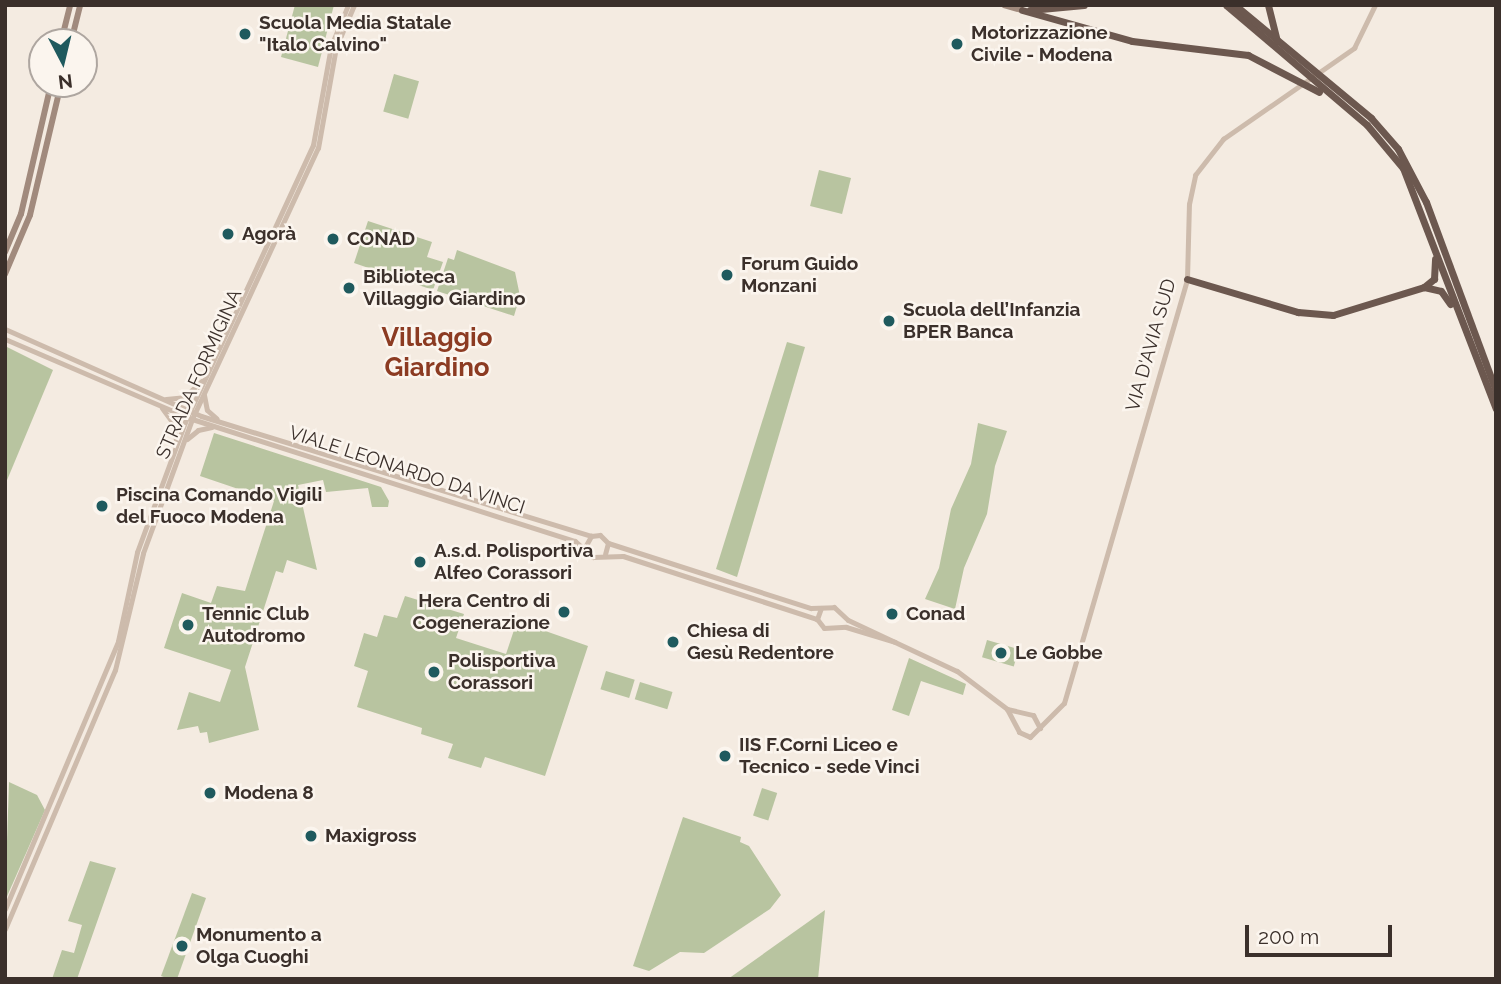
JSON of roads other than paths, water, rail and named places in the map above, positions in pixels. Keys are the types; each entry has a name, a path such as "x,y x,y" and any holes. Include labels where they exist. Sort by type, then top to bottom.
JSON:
{"highway":[{"path":"1030,5 1052,9"},
{"path":"1022,10 1084,5"},
{"path":"1226,5 1322,85 1379,126 1409,164 1496,391"},
{"path":"1235,5 1382,141 1403,169 1426,224 1473,355"},
{"path":"1268,5 1270,25 1281,47"},
{"path":"1022,10 1132,41 1248,55 1350,110"},
{"path":"1187,279 1321,316 1359,310 1424,287 1437,272 1426,224"},
{"path":"1424,287 1444,294 1496,409"}],"main road":[{"path":"64,28 70,5"},
{"path":"74,28 80,5"},
{"path":"1004,5 1022,10"},
{"path":"5,252 21,214 48,98"},
{"path":"5,274 30,215 58,98"}],"street":[{"name":"STRADA FORMIGINA","path":"58,797 125,643 143,554 205,379 313,145 331,46 348,5"},
{"name":"STRADA FORMIGINA","path":"58,797 118,641 137,552 175,447 204,393 318,148 336,47 354,5"},
{"name":"VIA D'AVIA SUD","path":"1040,728 1064,703 1187,279 1189,204 1195,175 1223,139 1346,55 1361,39 1375,5"},
{"path":"5,327 191,415"},
{"path":"5,339 56,363 162,402 184,397 205,379"},
{"path":"56,363 65,357"},
{"path":"204,393 207,410 223,423"},
{"path":"162,402 173,423 175,447"},
{"name":"VIALE LEONARDO DA VINCI","path":"191,415 591,536"},
{"name":"VIALE LEONARDO DA VINCI","path":"191,415 216,427 575,541 585,548"},
{"path":"183,444 198,429 216,427"},
{"path":"905,645 834,627 824,628 817,619 623,556 605,554 593,557 585,548 591,536 600,535 608,543 811,608 831,606 839,614 905,645 957,671 1007,709 1018,723 1019,732 1027,737 1040,728 1038,719"},
{"path":"605,554 608,543"},
{"path":"817,619 822,607"},
{"path":"834,627 839,614"},
{"path":"1007,709 1038,719 1050,719"},
{"path":"1018,723 1024,715"},
{"path":"5,909 58,797"},
{"path":"5,929 58,797"}],"place":[{"name":"Scuola Media Statale \"Italo Calvino\"","path":"245,34"},
{"name":"Motorizzazione Civile - Modena","path":"957,44"},
{"name":"Agorà","path":"228,234"},
{"name":"CONAD","path":"333,239"},
{"name":"Forum Guido Monzani","path":"727,275"},
{"name":"Biblioteca Villaggio Giardino","path":"349,288"},
{"name":"Scuola dell’Infanzia BPER Banca","path":"889,321"},
{"name":"Piscina Comando Vigili del Fuoco Modena","path":"102,506"},
{"name":"A.s.d. Polisportiva Alfeo Corassori","path":"420,562"},
{"name":"Hera Centro di Cogenerazione","path":"564,612"},
{"name":"Conad","path":"892,614"},
{"name":"Tennic Club Autodromo","path":"188,625"},
{"name":"Chiesa di Gesù Redentore","path":"673,642"},
{"name":"Le Gobbe","path":"1001,653"},
{"name":"Polisportiva Corassori","path":"434,672"},
{"name":"IIS F.Corni Liceo e Tecnico - sede Vinci","path":"725,756"},
{"name":"Modena 8","path":"210,793"},
{"name":"Maxigross","path":"311,836"},
{"name":"Monumento a Olga Cuoghi","path":"182,946"}],"district":[{"name":"Villaggio Giardino","path":"437,353"}]}
